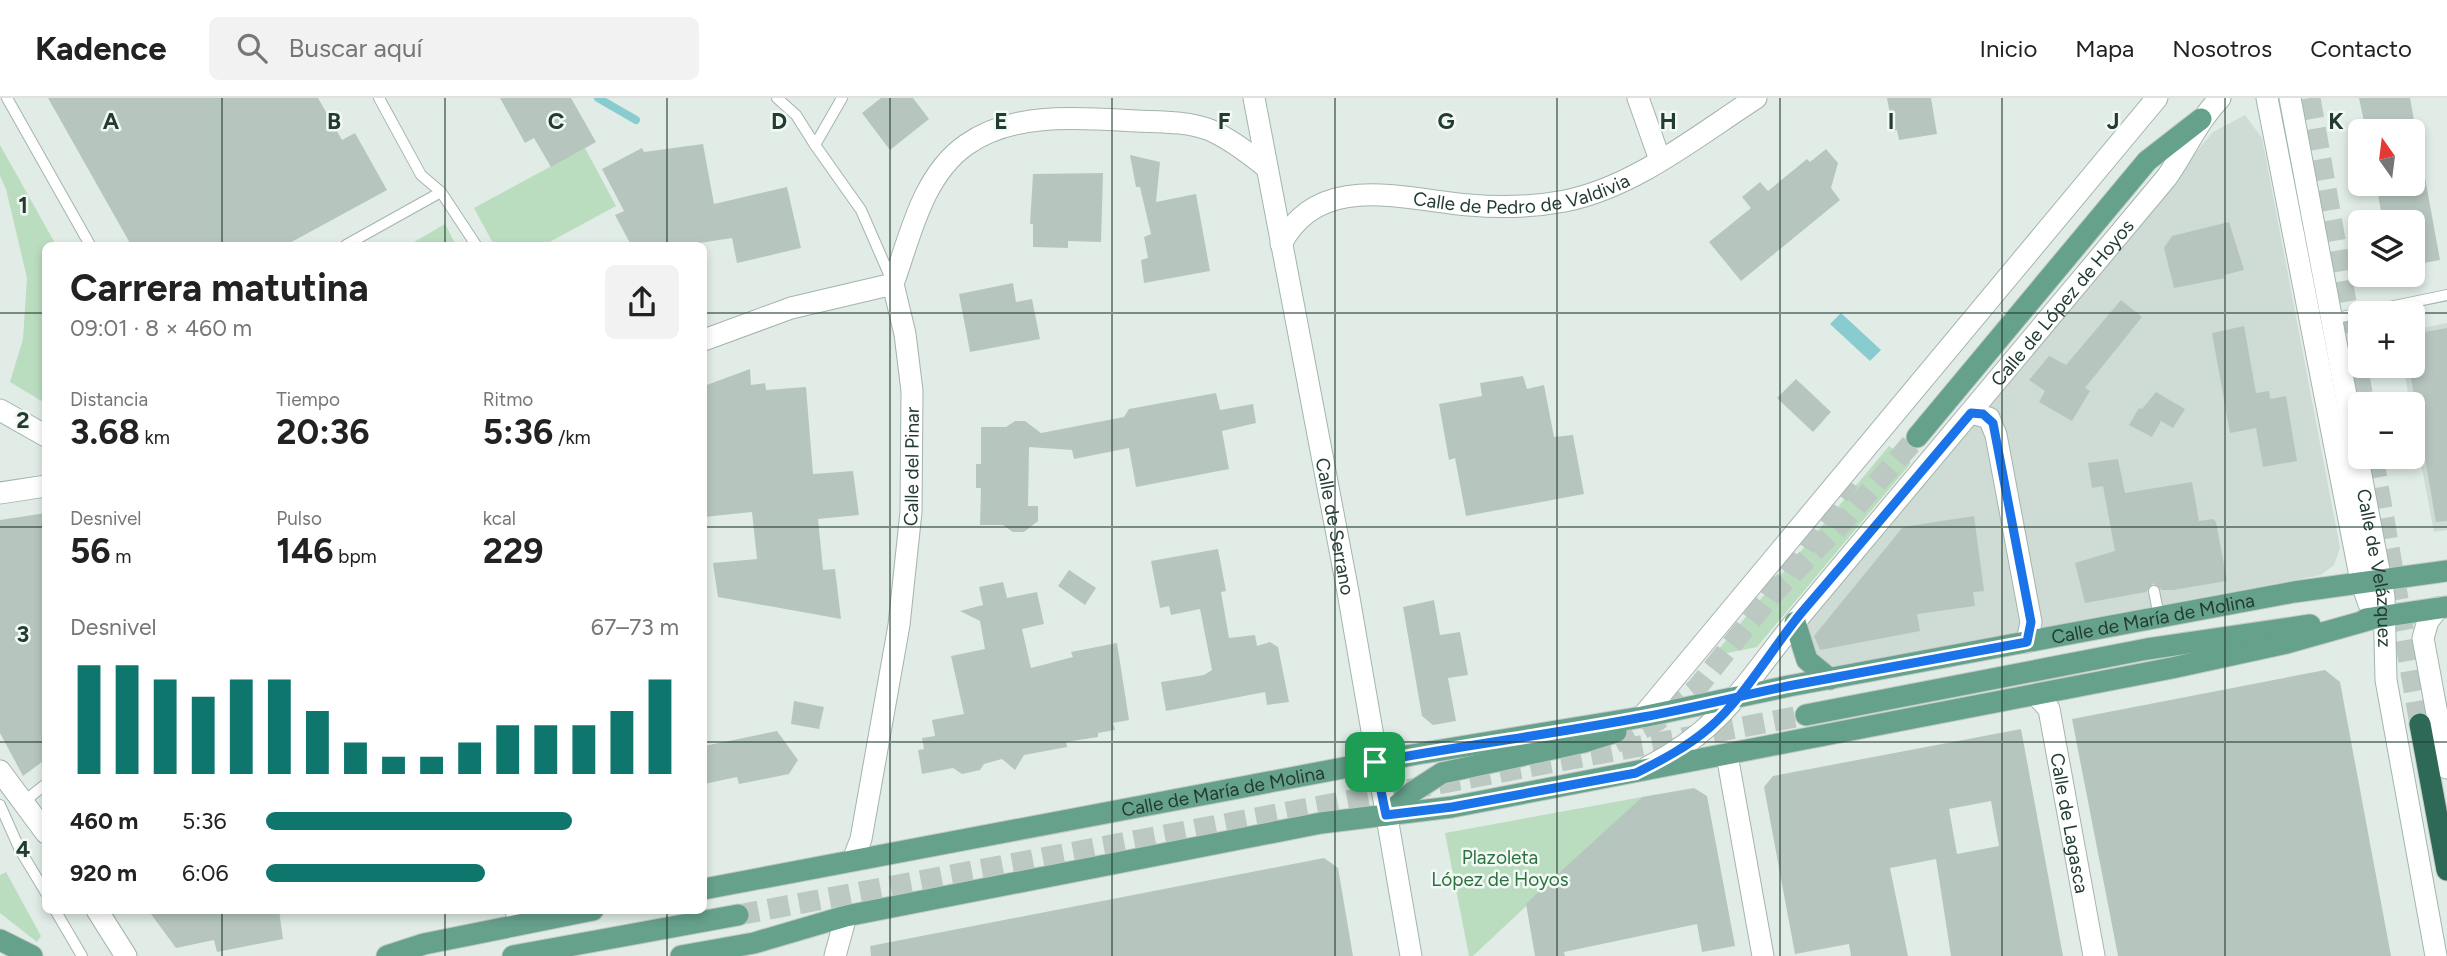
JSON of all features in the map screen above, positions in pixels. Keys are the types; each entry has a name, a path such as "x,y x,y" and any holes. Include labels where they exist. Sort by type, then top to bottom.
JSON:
{"highway":[{"path":"2420,724 2447,870"}],"main road":[{"path":"1917,437 2147,162 2201,118"},
{"name":"Calle de María de Molina","path":"707,888 1375,762 1642,717 1739,696 2159,617 2370,580 2447,571"},
{"name":"Calle de María de Molina","path":"1806,715 2147,649 2442,607"},
{"name":"Calle de María de Molina","path":"681,956 754,943 846,916 1321,823 1452,807 2036,695 2267,648 2382,617"},
{"path":"1794,622 1807,660 1830,679"},
{"path":"1386,815 1414,791 1442,773 1584,742 1610,734 1642,717"},
{"path":"387,956 518,917 550,914"},
{"path":"513,956 738,915"},
{"path":"0,940 32,956"}],"street":[{"name":"Calle de Serrano","path":"1254,98 1346,581 1375,762 1411,956"},
{"path":"1638,98 1660,160"},
{"name":"Calle de Pedro de Valdivia","path":"1281,244 1296,223 1311,211 1331,200 1353,195 1380,193 1482,206 1536,205 1568,200 1603,188 1660,160 1756,98"},
{"path":"1642,717 2157,98"},
{"name":"Calle de López de Hoyos","path":"1636,773 1692,742 1739,696 1794,622 2167,177 2186,150 2201,118 2220,98"},
{"name":"Calle de Velázquez","path":"2267,98 2370,580"},
{"name":"Calle de Velázquez","path":"2290,98 2332,319 2370,580 2370,604 2382,617 2386,680 2437,956"},
{"path":"707,339 792,308 893,284 925,195 944,167 965,146 991,132 1064,118 1172,122 1208,129 1267,168"},
{"name":"Calle del Pinar","path":"853,860 861,839 899,625 911,512 912,391 905,334 893,284"},
{"path":"0,410 42,434"},
{"path":"1971,413 1989,418 1996,436 2031,622 2027,642"},
{"path":"0,493 42,487"},
{"path":"2442,607 2428,621 2423,638 2447,768"},
{"name":"Calle de Lagasca","path":"2036,695 2049,709 2094,956"},
{"path":"1727,755 1763,956"},
{"path":"0,771 42,828"},
{"path":"100,914 126,956"},
{"path":"835,956 846,916"}],"lane":[{"path":"7,98 88,242"},
{"path":"379,98 421,174 441,192 474,242"},
{"name":"Calle del Pinar","path":"777,98 796,115 861,210 893,284"},
{"path":"816,145 842,98"},
{"path":"351,242 441,192"},
{"path":"2332,319 2447,295"},
{"path":"2154,592 2159,617"},
{"path":"22,803 42,787"},
{"path":"0,805 20,850 42,886"},
{"path":"57,914 82,956"}],"shaded area":[{"path":"2245,115 2262,138 2340,548 2334,565 2321,575 1835,666 1822,665 1813,659 1802,627 2213,132"},
{"path":"2447,323 2447,530 2434,532 2422,469 2425,469 2425,392 2408,392 2405,378 2425,378 2425,328"}],"green space":[{"path":"0,145 54,242 42,242 42,401 10,382 23,339 27,278 6,189 0,176"},
{"path":"585,148 616,206 550,242 492,242 474,208"},
{"path":"445,224 454,242 414,242"},
{"path":"1889,446 1911,463 1757,647 1713,656"},
{"name":"Plazoleta López de Hoyos","path":"1642,797 1473,956 1469,956 1445,833"},
{"path":"6,872 41,936 37,942 0,913 0,875"}],"water":[{"path":"1841,313 1881,350 1870,361 1830,324"}],"building":[{"path":"48,98 318,98 342,140 355,133 387,190 292,242 129,242"},
{"path":"500,98 571,98 596,142 551,167 534,138 525,143"},
{"path":"881,98 913,98 929,119 890,150 862,113"},
{"path":"1887,98 1931,98 1937,134 1899,140 1897,130 1893,131"},
{"path":"2359,98 2410,98 2414,119 2363,119"},
{"path":"703,144 714,204 787,187 801,248 737,263 732,238 706,242 629,242 615,215 624,211 602,169 642,148 644,152"},
{"path":"1826,149 1838,163 1831,188 1840,200 1741,281 1709,242 1751,208 1742,197 1760,182 1768,191 1807,159 1810,162"},
{"path":"1130,155 1160,162 1156,202 1196,194 1210,271 1144,283 1141,260 1148,258 1144,237 1151,234 1140,187 1136,187"},
{"path":"1103,173 1101,242 1068,241 1068,248 1033,247 1033,224 1030,224 1033,174"},
{"path":"2426,183 2440,260 2425,263 2425,210 2381,210 2378,196 2426,196"},
{"path":"2229,222 2244,270 2224,275 2225,278 2174,288 2164,248 2172,236"},
{"path":"1013,283 1016,302 1032,299 1040,339 970,352 959,294"},
{"path":"2121,300 2142,317 2085,388 2090,391 2072,421 2039,402 2045,391 2029,380 2049,356 2066,365"},
{"path":"2244,326 2256,393 2269,391 2270,399 2286,396 2297,461 2263,467 2256,428 2230,433 2212,333"},
{"path":"2447,328 2447,521 2436,522 2425,458 2425,392 2414,392 2411,378 2425,378 2425,332"},
{"path":"750,369 751,385 765,383 766,390 806,387 813,474 853,471 859,515 818,519 823,570 835,569 841,619 718,597 713,563 757,559 752,512 707,517 707,385"},
{"path":"1523,376 1527,389 1544,385 1554,437 1573,435 1584,494 1466,516 1455,458 1449,460 1439,404 1482,396 1480,383"},
{"path":"1796,379 1831,412 1813,432 1777,398"},
{"path":"2156,392 2185,409 2173,428 2161,421 2152,437 2129,425 2139,408 2142,409"},
{"path":"1216,393 1220,410 1253,404 1256,423 1222,431 1229,469 1136,487 1129,448 1074,459 1072,450 1029,447 1028,506 1038,506 1038,521 1024,532 1013,532 1003,525 980,525 981,488 976,488 976,464 981,464 981,427 1006,427 1015,421 1025,421 1041,433 1124,417 1129,409"},
{"path":"2118,459 2125,493 2192,482 2199,521 2213,519 2216,522 2227,581 2173,590 2162,590 2153,583 2146,592 2085,603 2075,563 2115,551 2103,486 2092,488 2088,463"},
{"path":"42,514 42,762 23,776 0,733 0,520"},
{"path":"1974,516 1984,591 1973,592 1975,606 1917,614 1920,631 1820,650 1814,636 1903,527"},
{"path":"1218,549 1226,591 1221,592 1229,638 1255,635 1257,646 1270,642 1278,647 1289,702 1267,705 1265,692 1166,711 1161,682 1204,675 1212,670 1200,609 1171,615 1169,606 1160,608 1151,561"},
{"path":"1069,570 1096,588 1085,605 1058,586"},
{"path":"1003,582 1007,598 1037,592 1044,624 1022,629 1031,668 1073,657 1071,652 1117,643 1129,720 1113,723 1115,730 1098,733 1098,737 1066,742 1067,747 1024,755 1015,770 1002,759 984,764 980,770 962,774 953,768 922,774 918,750 924,749 922,738 935,736 932,720 964,714 951,656 985,649 980,621 960,611 983,605 979,587"},
{"path":"1434,600 1440,635 1460,632 1468,675 1448,678 1456,721 1433,725 1422,716 1403,607"},
{"path":"2325,670 2340,682 2391,956 2118,956 2072,719"},
{"path":"794,701 824,707 819,729 791,724"},
{"path":"2021,729 2063,956 1951,956 1936,859 1890,868 1908,956 1851,956 1849,944 1795,954 1764,787 1773,776","holes":["1991,801 1999,846 1957,854 1949,809"]},
{"path":"777,731 798,760 789,774 739,784 737,777 707,783 707,745"},
{"path":"1694,788 1707,796 1735,946 1702,952 1697,924 1564,952 1565,956 1535,956 1526,904 1642,797"},
{"path":"1324,858 1338,868 1353,956 871,956 870,946"},
{"path":"151,914 280,914 283,939 217,952 214,940 176,948"}],"waterway":[{"path":"598,98 636,120"}],"tunnel":[{"path":"2310,98 2362,392"},
{"path":"1615,743 1657,721 1697,688 1769,598 1842,523 1917,437"},
{"path":"2375,469 2420,724"},
{"path":"1769,598 1849,481"},
{"path":"738,915 1806,715"}],"route":[{"path":"1375,762 1386,815 1452,807 1636,773 1662,760 1709,728 1739,696 1794,622 1971,413 1983,414 1993,423 2031,622 2027,642 1776,688 1739,696 1642,717 1375,762"}]}
